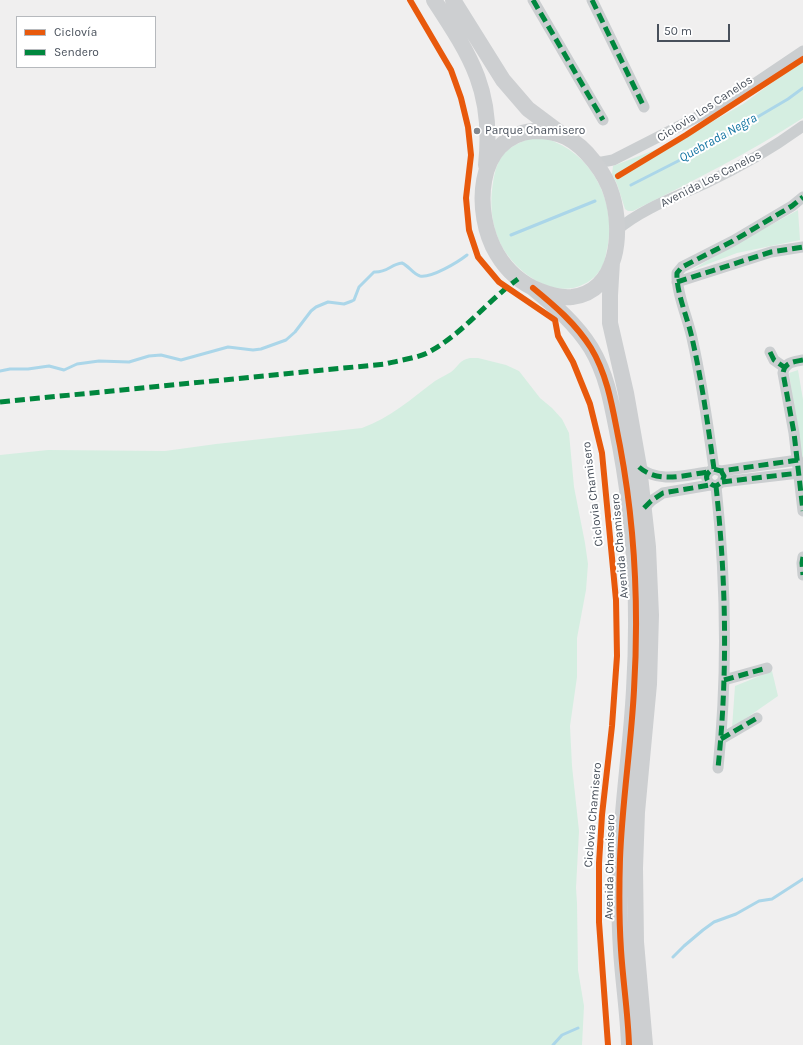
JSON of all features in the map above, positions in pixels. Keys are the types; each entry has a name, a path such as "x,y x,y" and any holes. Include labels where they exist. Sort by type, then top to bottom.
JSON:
{"street":[{"path":"434,0 467,51 473,63 485,100 488,124 488,143 483,190 483,210 486,228 493,247 510,272 533,288 558,297 569,297 592,290 602,282 608,272 617,240 616,215 612,194 608,183 594,162 585,152 528,109 512,92 453,0"},
{"path":"533,0 603,120"},
{"path":"592,0 644,107"},
{"path":"594,162 613,160 677,128 751,86 803,51"},
{"name":"Avenida Los Canelos","path":"617,230 635,216 708,182 756,157 803,126"},
{"path":"485,173 498,148 507,140 518,134 533,131 545,131 566,137"},
{"path":"718,768 724,680 725,624 721,538 715,477 703,388 692,336 677,282 677,273 682,267 757,227 792,206 803,197"},
{"path":"677,282 729,264 771,252 803,247"},
{"path":"612,262 610,323 626,394 639,467 648,547 651,615 650,676 644,754 637,812 636,875 636,942 645,1045"},
{"name":"Avenida Chamisero","path":"533,288 568,318 583,337 596,358 609,392 625,472 633,543 636,605 634,691 622,822 620,861 620,942 629,1045"},
{"path":"770,352 774,360 784,367"},
{"path":"803,360 790,362 784,367 782,373 793,426 803,511"},
{"path":"644,508 663,493 715,477 798,460"},
{"path":"639,467 648,473 662,478 680,476 715,477 799,473"},
{"path":"803,557 803,575"},
{"path":"724,680 767,668"},
{"path":"721,739 757,718"}],"green space":[{"path":"803,60 803,118 720,167 633,211 628,211 625,209 617,184 612,174 613,166 660,148 710,123 743,104"},
{"path":"531,138 552,141 569,150 581,159 599,184 605,198 609,229 608,245 604,263 593,279 573,288 562,289 551,287 530,277 513,262 506,253 501,245 495,228 491,201 497,166 500,159 509,149 522,141"},
{"path":"798,210 800,240 737,253 692,270 718,254"},
{"path":"470,358 478,358 506,365 519,371 540,398 562,419 569,433 574,487 588,564 586,590 577,638 577,677 570,726 572,766 579,831 576,888 578,970 584,1006 582,1045 0,1045 0,455 48,450 165,451 362,428 382,419 435,381 451,372 461,362"},
{"path":"798,370 803,400 803,471 789,373"},
{"path":"772,671 778,696 732,728 735,686"}],"waterway":[{"name":"Quebrada Negra","path":"631,185 732,132 788,99 803,88"},
{"name":"Quebrada Negra","path":"511,235 595,201"},
{"name":"Quebrada Negra","path":"0,371 49,366 64,370 77,364 99,361 129,362 149,356 161,355 181,360 228,347 253,350 261,349 286,340 295,332 311,311 316,307 328,302 344,304 354,300 359,287 374,272 386,270 402,263 420,276 431,275 458,262 467,255"},
{"path":"673,957 684,946 714,922 736,914 759,901 772,899 803,879"},
{"path":"553,1045 562,1035 578,1028"}],"marked path":[{"path":"533,0 603,120"},
{"path":"592,0 644,107"},
{"path":"714,469 699,371 678,288 677,273 682,267 733,241 792,206 803,197"},
{"path":"677,282 771,252 803,247"},
{"path":"0,402 385,364 412,358 423,355 440,346 463,328 506,288 518,279"},
{"path":"770,352 774,360 784,367"},
{"path":"803,360 793,362 788,365 784,369 783,373 794,433 803,511"},
{"path":"721,471 724,476 722,482 716,486 712,485 708,481 707,476 708,473 714,469 721,471 798,460"},
{"path":"639,467 646,472 663,477 708,472"},
{"path":"722,482 799,473"},
{"path":"644,508 663,493 710,485"},
{"path":"716,486 724,591 723,697 718,768"},
{"path":"803,557 803,575"},
{"path":"724,680 767,668"},
{"path":"721,739 757,718"}],"cycle path":[{"name":"Ciclovia Chamisero","path":"410,0 451,70 461,98 468,127 471,155 466,198 469,230 478,257 499,282 555,320 558,336 573,362 590,404 602,453 616,600 617,656 599,863 599,922 608,1045"},
{"name":"Ciclovia Los Canelos","path":"618,176 686,135 803,59"},
{"path":"533,288 572,323 585,339 597,359 606,383 612,408 620,446 629,506 636,598 636,629 633,711 621,838 619,894 621,950 629,1045"}],"place":[{"name":"Parque Chamisero","path":"477,131"}]}
